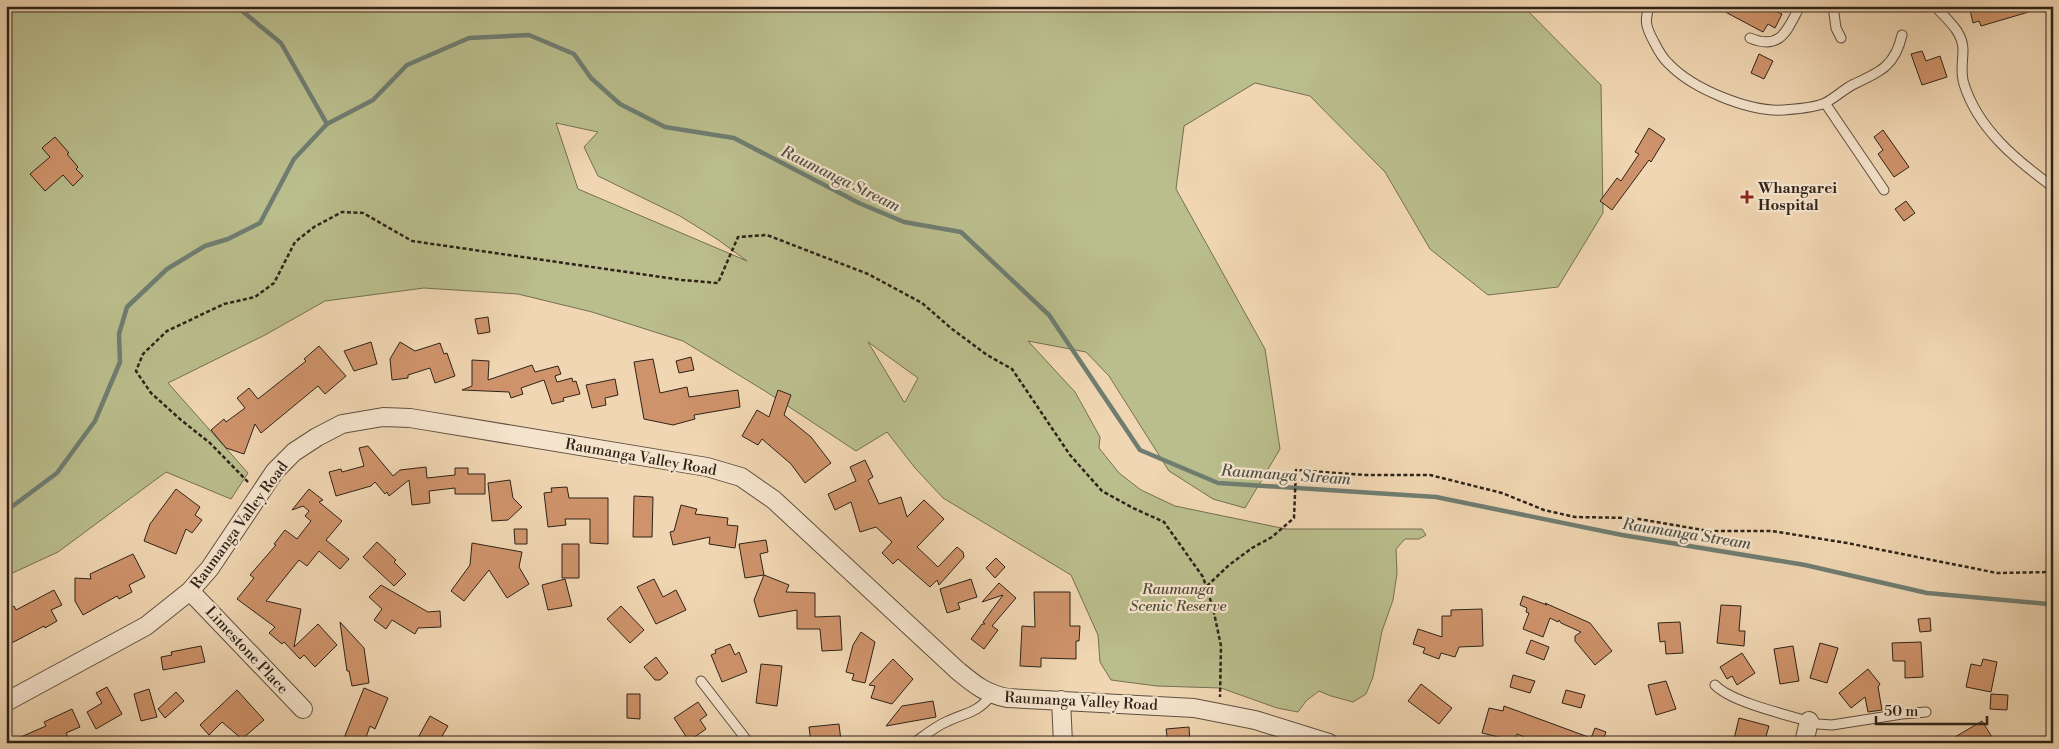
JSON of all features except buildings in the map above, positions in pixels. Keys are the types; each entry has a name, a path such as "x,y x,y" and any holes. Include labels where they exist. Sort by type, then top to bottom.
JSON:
{"street":[{"name":"Raumanga Valley Road","path":"6,702 146,626 190,591 210,568 275,471 294,452 317,436 342,424 383,417 410,418 691,463 740,477 774,500 957,670 985,692 992,695 1007,698 1194,708 1255,720 1329,743"},
{"name":"Limestone Place","path":"190,591 303,709"},
{"path":"1061,700 1063,743"},
{"path":"1804,743 1809,721"}],"lane":[{"path":"1650,6 1645,16 1647,29 1660,54 1678,72 1698,84 1733,102 1750,107 1782,110 1825,103 1887,66 1895,56 1902,35"},
{"path":"1750,38 1762,43 1776,40 1789,25 1800,6"},
{"path":"1833,6 1836,28 1841,38"},
{"path":"1935,6 1957,30 1962,39 1962,74 1964,85 1970,99 1990,132 2014,156 2053,187"},
{"path":"1825,103 1884,190"},
{"path":"701,681 749,743"},
{"path":"1715,684 1724,693 1738,699 1809,721 1832,725 1926,712"},
{"path":"914,743 949,720 980,708 992,695"}],"path":[{"path":"260,494 210,443 151,393 136,371 143,354 166,331 224,304 255,296 274,283 295,242 314,227 342,212 363,213 412,241 718,284 738,237 767,235 868,274 922,303 987,355 1012,370 1070,455 1102,491 1164,522 1203,577 1206,587 1221,646 1220,712"},
{"path":"1206,587 1229,566 1252,548 1272,537 1294,518 1296,470 1364,476 1430,476 1502,493 1544,510 1575,516 1633,518 1709,531 1772,531 1847,543 1996,573 2053,572"}],"green space":[{"name":"Raumanga Scenic Reserve","path":"6,6 1523,6 1601,85 1603,213 1558,287 1488,295 1430,249 1385,172 1310,96 1255,83 1184,126 1176,189 1265,349 1280,449 1245,508 1213,499 1169,471 1109,376 1086,352 1028,341 1075,392 1100,437 1099,448 1119,473 1141,490 1175,506 1286,529 1422,529 1426,535 1419,539 1405,539 1396,549 1397,573 1393,600 1382,631 1373,677 1366,694 1353,702 1319,691 1306,701 1298,712 1277,708 1221,688 1157,686 1111,680 1100,662 1098,635 1071,575 943,498 915,468 887,432 856,451 765,391 683,341 592,312 518,294 424,288 325,301 265,335 168,383 248,473 231,499 166,472 58,552 6,576","holes":["556,123 598,132 584,147 598,176 680,216 717,239 747,261 578,189","868,342 918,378 905,402 904,402"]}],"waterway":[{"path":"236,6 281,43 327,124"},
{"name":"Raumanga Stream","path":"6,511 57,473 95,421 120,362 119,334 127,307 167,269 205,246 228,239 260,223 294,159 327,124 373,100 407,65 469,38 529,35 574,54 591,78 620,104 665,127 734,138 859,203 904,222 961,232 1049,315 1140,450 1218,483 1436,497 1622,535 1805,565 1927,593 2048,604 2053,602"}],"place":[{"name":"Whangarei Hospital","path":"1747,197"}]}
